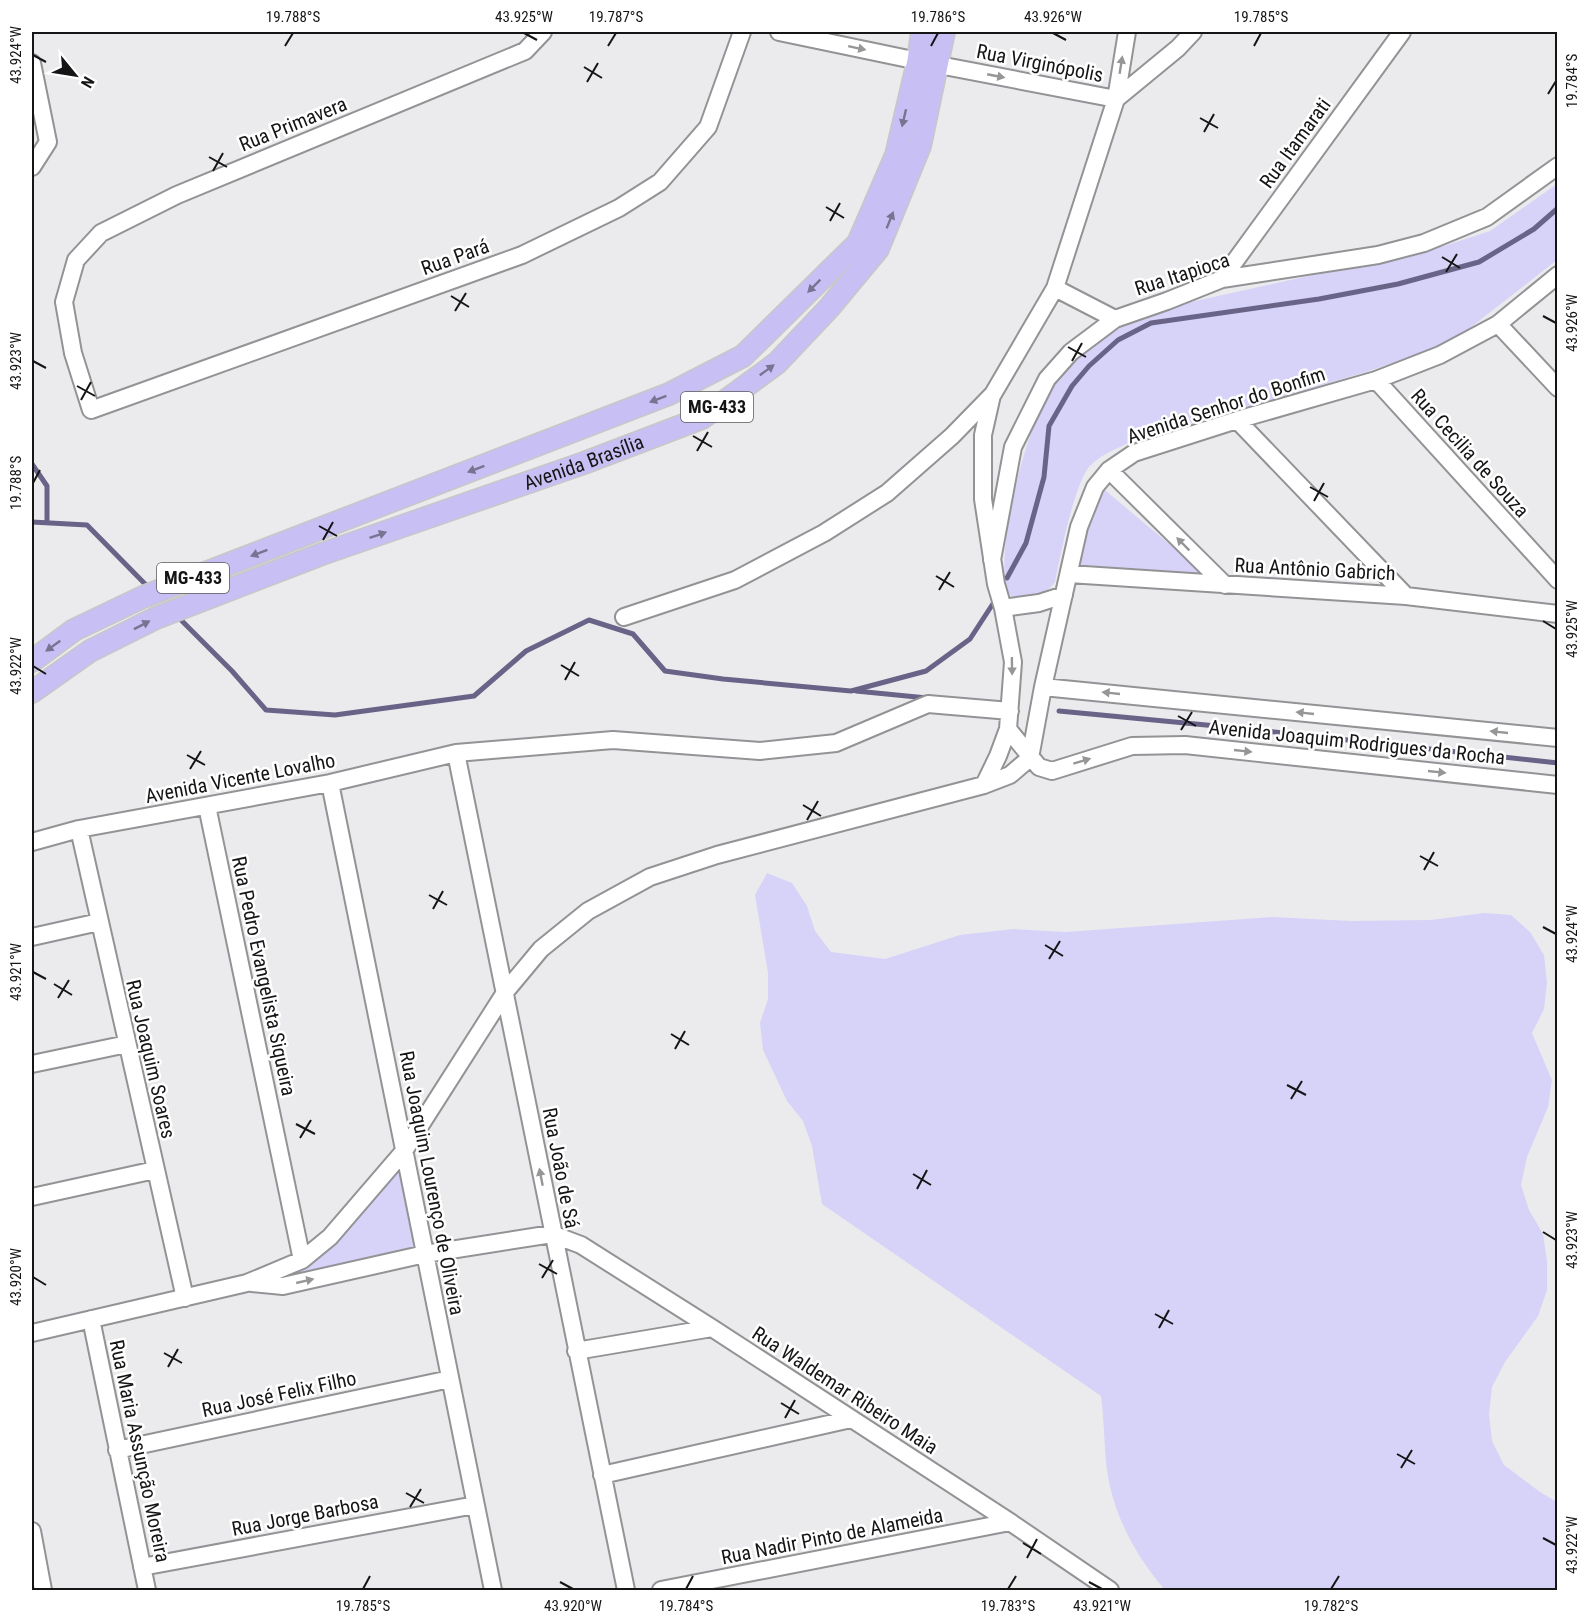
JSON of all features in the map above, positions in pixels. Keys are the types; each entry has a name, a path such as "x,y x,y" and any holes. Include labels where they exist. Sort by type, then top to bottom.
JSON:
{"main road":[{"name":"Avenida Brasília","path":"32,661 74,630 143,597 669,394 743,356 858,243 896,155 918,61 922,32"},
{"name":"Avenida Brasília","path":"32,692 90,651 156,618 322,554 584,464 702,418 777,363 829,308 878,249 920,146 939,65 944,32"}],"street":[{"name":"Rua Primavera","path":"91,410 73,353 64,302 76,260 101,232 177,195 525,51 543,32"},
{"name":"Rua Pará","path":"91,410 522,255 619,208 660,182 708,127 742,32"},
{"name":"Rua Virginópolis","path":"779,32 1116,99"},
{"path":"624,617 735,580 824,533 886,493 952,436 993,394 1055,288 1116,99 1127,32"},
{"path":"1116,99 1178,48 1193,32"},
{"name":"Rua Itamarati","path":"1222,279 1402,32"},
{"path":"32,63 34,88 48,142 32,167"},
{"name":"Rua Itapioca","path":"992,560 1013,447 1047,379 1071,352 1115,319 1222,279 1378,255 1424,243 1487,217 1557,166"},
{"name":"Avenida Senhor do Bonfim","path":"1030,758 1043,687 1079,527 1095,487 1109,470 1134,453 1237,420 1376,380 1440,355 1498,324 1557,275"},
{"path":"1055,288 1115,319"},
{"path":"1498,324 1557,388"},
{"name":"Rua Cecilia de Souza","path":"1376,380 1557,580"},
{"path":"984,785 1008,729 1013,662 996,584 983,499 983,435 993,394"},
{"path":"1237,420 1406,596"},
{"path":"1109,470 1225,585"},
{"name":"Rua Antônio Gabrich","path":"1069,574 1406,596 1557,614"},
{"path":"1003,608 1039,603 1064,595"},
{"name":"Avenida Joaquim Rodrigues da Rocha","path":"1043,687 1557,738"},
{"name":"Avenida Vicente Lovalho","path":"32,842 79,829 330,783 456,753 613,740 760,751 836,743 928,704 1010,711"},
{"path":"32,1333 247,1283 302,1260 330,1237 404,1151 506,991 541,949 588,910 650,877 717,855 984,785 1010,775 1030,758 1008,729"},
{"name":"Avenida Joaquim Rodrigues da Rocha","path":"1030,758 1039,767 1052,771 1132,746 1185,745 1557,785"},
{"name":"Rua João de Sá","path":"456,753 626,1590"},
{"name":"Rua Joaquim Lourenço de Oliveira","path":"330,783 493,1590"},
{"name":"Rua Pedro Evangelista Siqueira","path":"207,806 302,1260"},
{"name":"Rua Joaquim Soares","path":"79,829 186,1298"},
{"path":"32,937 99,922"},
{"path":"32,1064 127,1044"},
{"path":"32,1197 155,1170"},
{"path":"247,1283 283,1286 425,1254 552,1234"},
{"name":"Rua Waldemar Ribeiro Maia","path":"552,1234 581,1245 712,1328 1010,1522 1110,1590"},
{"name":"Rua Maria Assunção Moreira","path":"91,1319 147,1590"},
{"path":"576,1351 712,1328"},
{"name":"Rua José Felix Filho","path":"117,1450 450,1379"},
{"path":"602,1475 851,1419"},
{"name":"Rua Jorge Barbosa","path":"142,1567 475,1505"},
{"name":"Rua Nadir Pinto de Alameida","path":"661,1590 1010,1522"},
{"path":"32,1531 43,1590"}],"shaded area":[{"path":"1557,184 1557,260 1466,331 1432,349 1369,371 1137,439 1106,454 1094,462 1083,476 1068,522 1055,582 1041,595 1011,596 1005,579 1009,520 1016,485 1037,417 1058,374 1111,327 1120,321 1146,312 1444,246 1490,231"},
{"path":"1100,486 1212,580 1076,571 1088,514"},
{"path":"767,873 792,883 807,906 815,931 831,952 885,959 960,935 1013,929 1066,932 1273,917 1351,921 1431,920 1484,913 1511,915 1530,932 1544,955 1547,982 1544,1009 1532,1033 1552,1080 1548,1107 1527,1157 1521,1185 1529,1210 1543,1234 1547,1261 1547,1290 1538,1316 1505,1362 1492,1387 1489,1414 1492,1441 1504,1465 1557,1502 1557,1590 1165,1590 1143,1561 1118,1513 1108,1479 1101,1396 822,1204 812,1146 803,1121 787,1101 763,1050 760,1023 768,999 768,973 755,895"},
{"path":"401,1162 418,1250 285,1280 303,1264"}],"waterway":[{"path":"1007,578 1026,543 1044,477 1049,426 1072,386 1089,366 1118,340 1151,323 1319,299 1398,284 1479,262 1534,229 1558,208"},
{"path":"32,464 47,486 47,522"},
{"path":"32,522 87,525 150,589"},
{"path":"176,615 232,671 266,710 335,715 474,696 526,651 589,620 633,634 665,671 851,691 926,671 970,639 996,599"},
{"path":"856,691 927,698"},
{"path":"1059,711 1558,763"}]}
